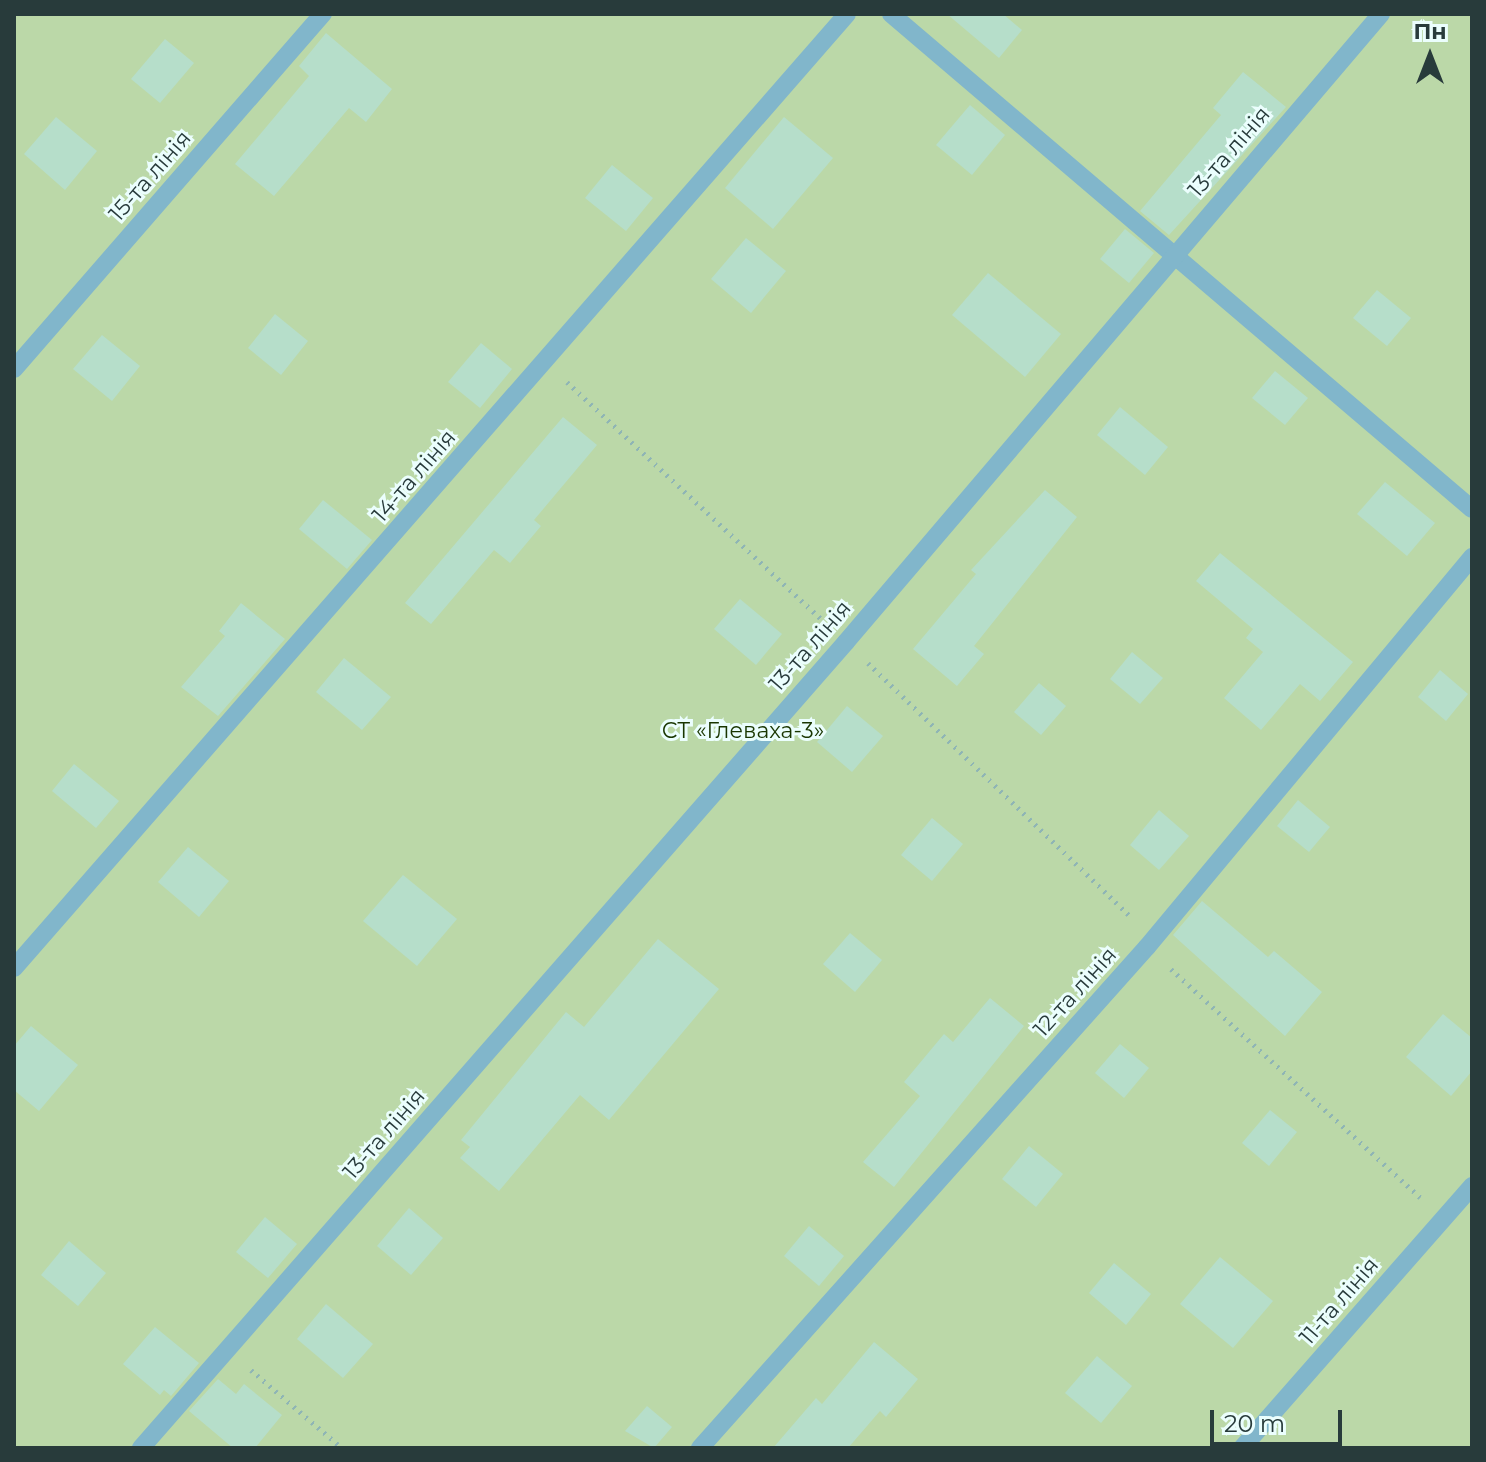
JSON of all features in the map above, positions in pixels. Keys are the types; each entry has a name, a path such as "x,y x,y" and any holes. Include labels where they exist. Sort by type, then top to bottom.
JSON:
{"lane":[{"name":"15-та лінія","path":"14,369 323,14"},
{"name":"14-та лінія","path":"14,968 546,363 847,14"},
{"path":"891,14 1472,509"},
{"name":"13-та лінія","path":"141,1448 846,642 1173,254 1381,14"},
{"name":"12-та лінія","path":"700,1448 1147,947 1472,557"},
{"name":"11-та лінія","path":"1242,1448 1472,1186"}],"path":[{"path":"546,363 846,642 1128,911 1147,947 1444,1219"},
{"path":"227,1350 342,1448"}],"green space":[{"name":"СТ «Глеваха-3»","path":"14,14 1472,14 1472,1448 14,1448"}],"building":[{"path":"947,14 1003,14 1022,30 999,58"},
{"path":"326,33 392,89 366,122 349,108 274,196 235,164 309,76 299,66"},
{"path":"165,39 194,63 160,103 131,79"},
{"path":"1243,72 1286,107 1169,235 1140,211 1221,115 1213,108"},
{"path":"970,105 1005,135 972,175 936,145"},
{"path":"56,117 97,151 65,190 24,154"},
{"path":"784,117 833,158 773,229 725,188"},
{"path":"612,165 653,198 626,231 585,198"},
{"path":"1125,229 1154,253 1129,283 1100,259"},
{"path":"746,238 786,271 751,313 711,279"},
{"path":"988,273 1061,334 1025,377 952,315"},
{"path":"1377,290 1411,318 1387,346 1353,318"},
{"path":"275,314 308,341 281,375 248,348"},
{"path":"102,335 140,366 112,401 73,369"},
{"path":"481,343 512,369 480,408 448,382"},
{"path":"1275,371 1308,398 1285,425 1252,398"},
{"path":"1120,407 1168,447 1145,475 1097,435"},
{"path":"563,417 597,445 534,520 541,526 510,563 494,550 431,624 405,603"},
{"path":"1385,482 1435,523 1407,556 1357,514"},
{"path":"1045,490 1077,517 974,646 984,654 957,686 913,649 976,574 971,570"},
{"path":"323,500 372,540 347,569 299,529"},
{"path":"1220,553 1353,662 1320,701 1300,684 1261,730 1224,698 1263,652 1246,638 1253,629 1196,581"},
{"path":"740,599 782,634 756,665 714,629"},
{"path":"241,603 285,639 218,716 181,687 225,636 219,631"},
{"path":"1132,652 1163,678 1140,704 1110,679"},
{"path":"344,658 391,697 362,730 316,692"},
{"path":"1440,670 1468,694 1446,721 1418,697"},
{"path":"1039,683 1066,706 1041,735 1014,712"},
{"path":"847,706 883,736 852,772 817,742"},
{"path":"74,764 119,801 96,828 52,791"},
{"path":"1298,800 1330,827 1309,852 1277,826"},
{"path":"1159,810 1189,836 1159,870 1130,845"},
{"path":"932,818 963,844 932,881 901,855"},
{"path":"188,847 229,881 199,917 158,882"},
{"path":"403,875 457,919 417,966 363,921"},
{"path":"1202,901 1268,957 1274,951 1322,992 1285,1036 1173,935"},
{"path":"850,933 882,960 855,992 823,964"},
{"path":"658,939 719,989 609,1120 580,1095 499,1191 460,1158 470,1147 461,1140 566,1012 584,1027"},
{"path":"990,998 1024,1026 894,1187 863,1162 920,1096 904,1082 944,1034 953,1042"},
{"path":"1443,1014 1472,1038 1472,1071 1451,1096 1406,1057"},
{"path":"31,1026 78,1065 39,1111 14,1090 14,1046"},
{"path":"1120,1044 1149,1068 1124,1098 1095,1073"},
{"path":"1270,1110 1297,1132 1269,1166 1242,1143"},
{"path":"1029,1146 1063,1174 1036,1207 1002,1179"},
{"path":"409,1208 443,1238 411,1275 377,1246"},
{"path":"265,1217 297,1244 268,1278 236,1252"},
{"path":"809,1226 844,1256 819,1286 784,1256"},
{"path":"69,1241 106,1273 78,1306 41,1275"},
{"path":"1220,1257 1273,1301 1233,1348 1180,1304"},
{"path":"1114,1263 1151,1294 1126,1325 1089,1293"},
{"path":"326,1304 373,1344 343,1378 297,1339"},
{"path":"155,1327 199,1363 171,1396 164,1390 160,1395 123,1364"},
{"path":"874,1342 918,1379 886,1417 880,1411 848,1448 773,1448 816,1398 822,1404"},
{"path":"1097,1356 1132,1386 1101,1423 1065,1393"},
{"path":"218,1379 236,1394 244,1384 282,1415 255,1448 233,1448 189,1411"},
{"path":"647,1406 672,1427 654,1448 625,1431"}]}
